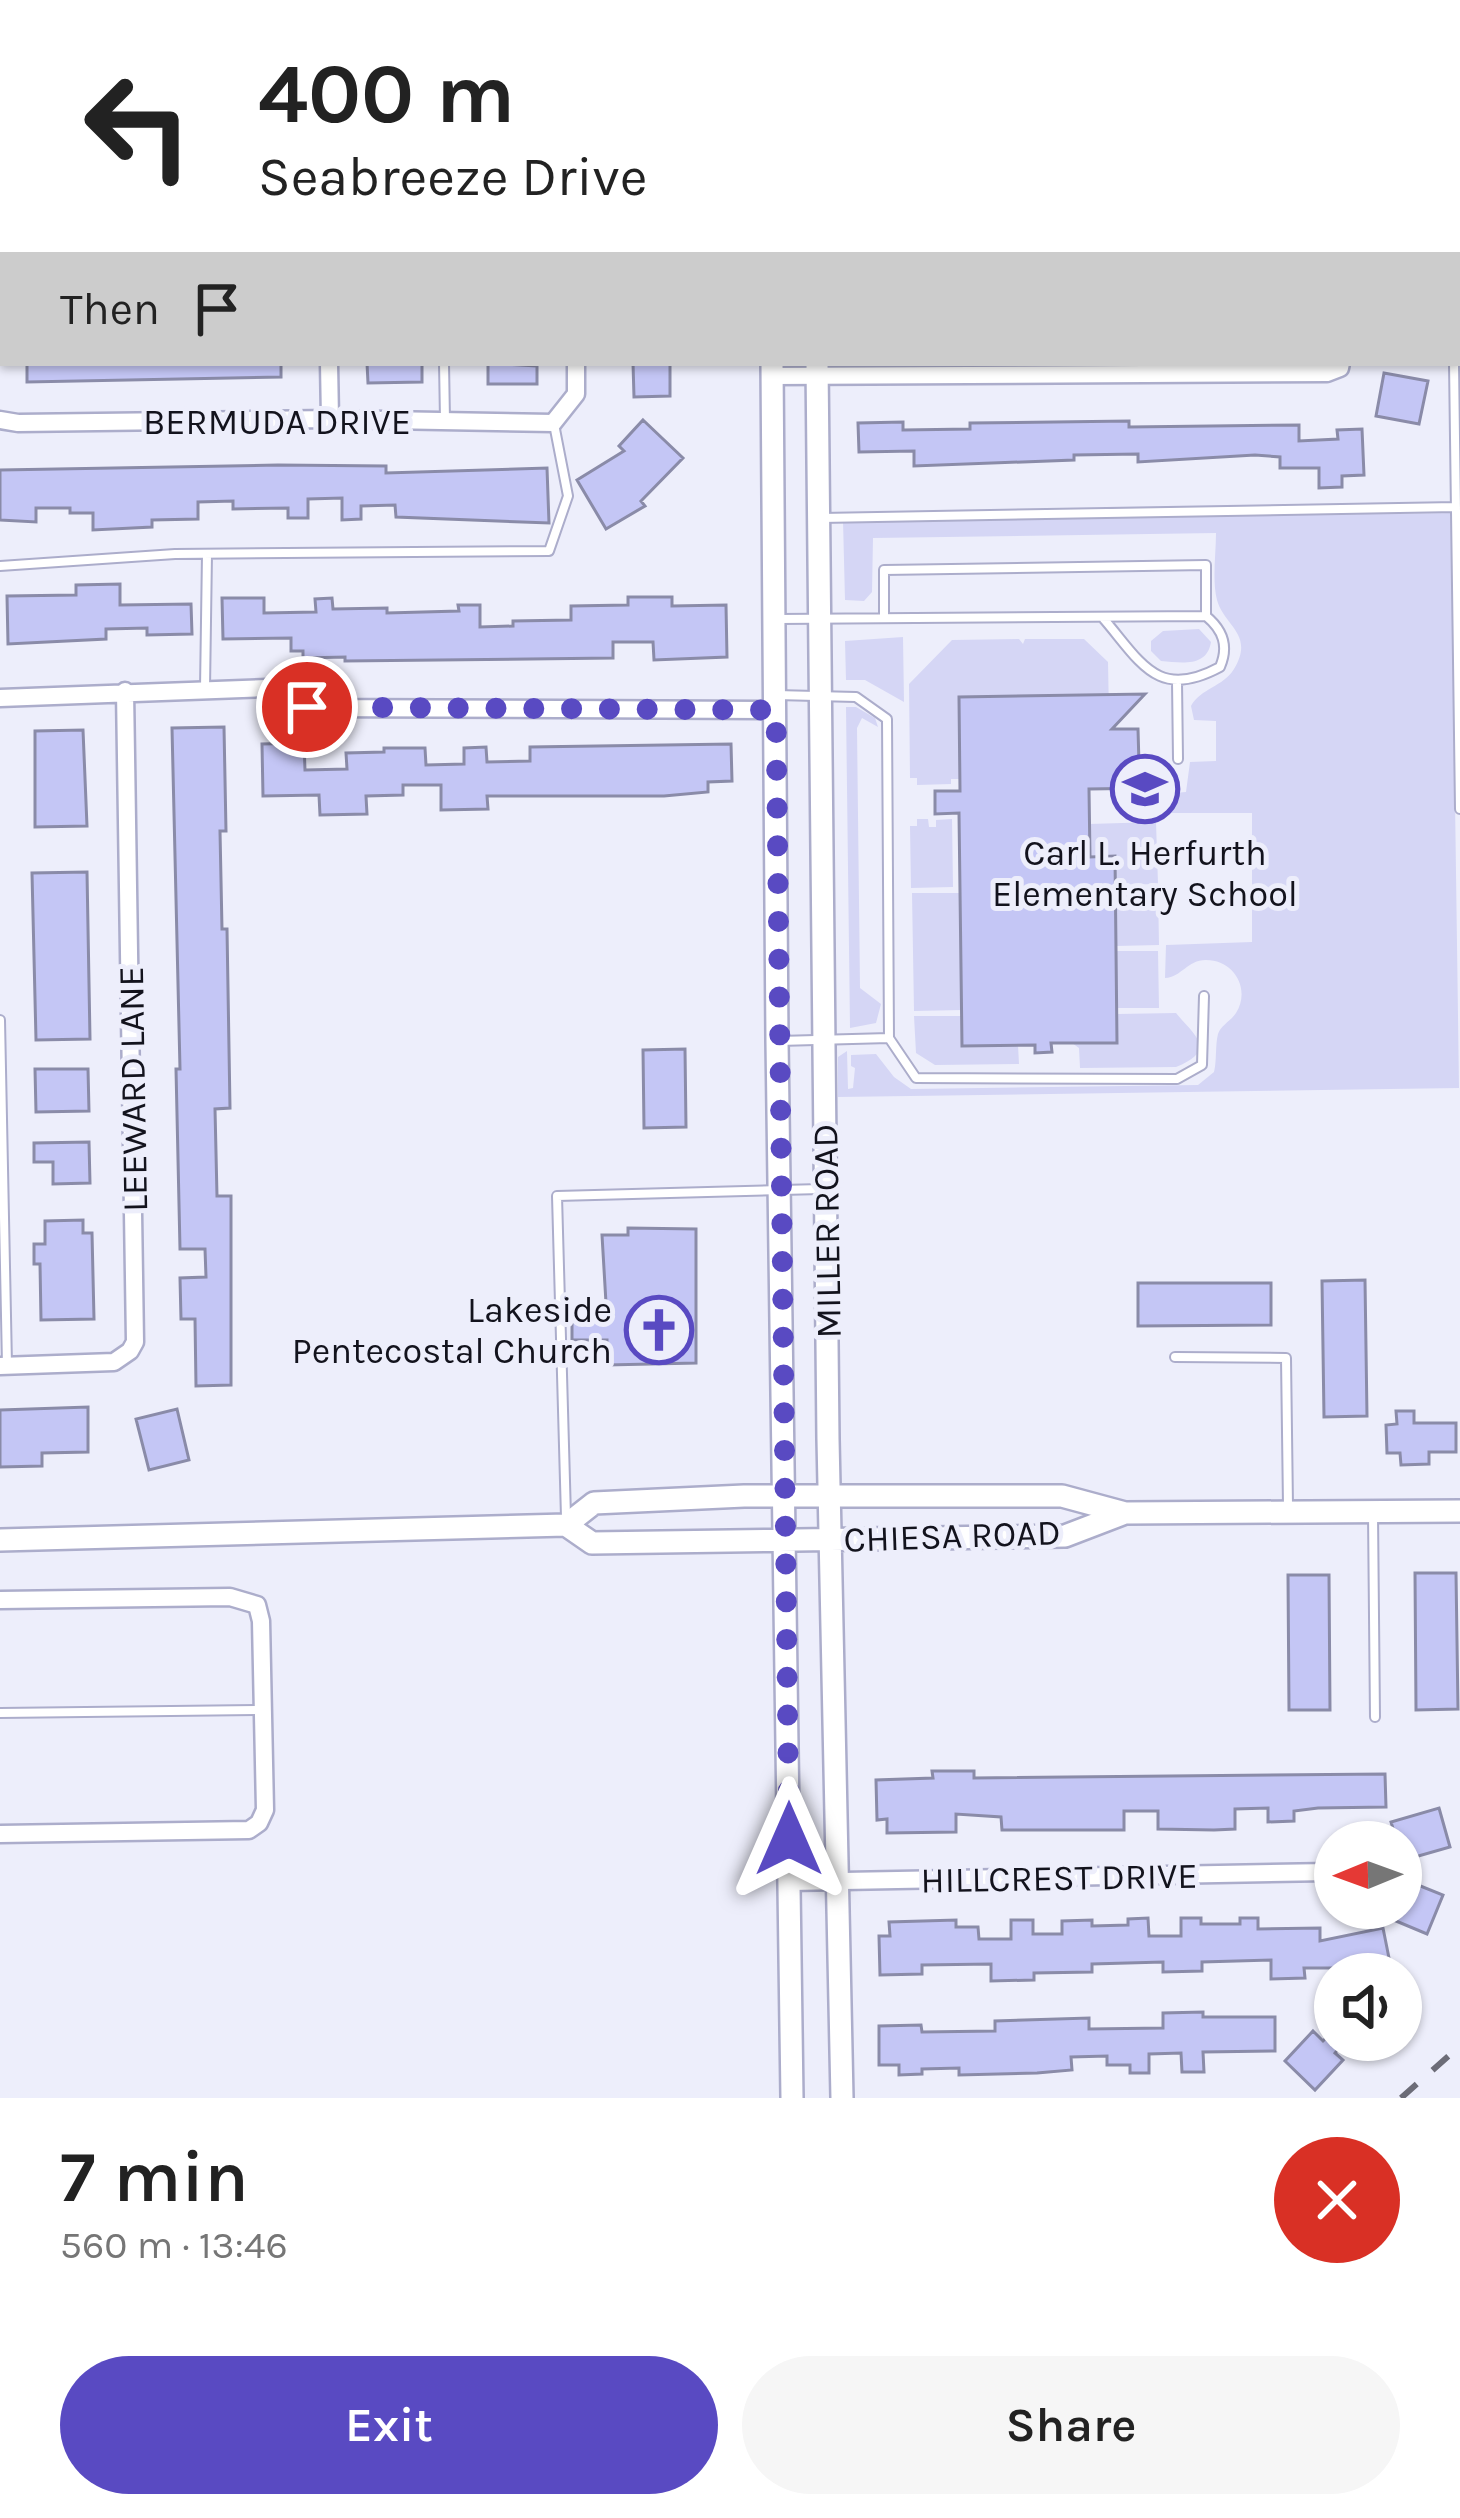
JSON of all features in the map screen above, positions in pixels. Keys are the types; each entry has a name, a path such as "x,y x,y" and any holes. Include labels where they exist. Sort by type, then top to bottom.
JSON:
{"main road":[{"name":"MILLER ROAD","path":"817,369 842,2098"},
{"name":"MILLER ROAD","path":"772,370 793,2098"},
{"name":"CHIESA ROAD","path":"566,1525 594,1503 831,1496 1062,1496 1125,1513 1460,1511"},
{"name":"CHIESA ROAD","path":"0,1540 566,1525 592,1543 1065,1536 1125,1513"}],"street":[{"path":"329,366 330,419"},
{"path":"554,423 576,394 576,366"},
{"path":"772,370 1327,373 1340,366"},
{"name":"BERMUDA DRIVE","path":"0,420 554,423"},
{"path":"0,698 267,688 307,707 776,703"},
{"name":"LEEWARD LANE","path":"3,1366 114,1362 130,1351 137,1332 125,691"},
{"path":"0,1600 244,1598 257,1605 262,1621 265,1810 249,1830 0,1834"},
{"name":"HILLCREST DRIVE","path":"790,1882 1314,1871"}],"lane":[{"path":"444,366 446,421"},
{"path":"1454,366 1460,809"},
{"path":"0,566 207,554 549,551 568,496 554,423"},
{"path":"820,518 1456,507"},
{"path":"205,689 207,554"},
{"path":"884,618 884,570 1206,565 1206,616"},
{"path":"776,619 1206,616 1225,643 1220,667 1177,682 1151,674 1102,617"},
{"path":"1177,682 1178,759"},
{"path":"776,703 821,696 856,697 887,719 889,1038 916,1078 1177,1078 1202,1065 1204,996"},
{"path":"0,1020 3,1366"},
{"path":"777,1041 889,1038"},
{"path":"566,1525 557,1196 826,1190"},
{"path":"1175,1358 1286,1358 1288,1514"},
{"path":"1373,1513 1376,1717"},
{"path":"0,1713 263,1710"}],"shaded area":[{"path":"1451,513 1459,1088 838,1097 838,1057 847,1051 848,1089 853,1088 855,1068 851,1055 876,1054 911,1089 1198,1085 1214,1072 1218,1034 1236,1013 1240,986 1232,970 1216,961 1194,963 1165,978 1166,945 1252,942 1252,813 1162,813 1162,794 1186,792 1190,762 1216,761 1216,721 1194,720 1191,706 1229,675 1240,657 1240,639 1216,592 1216,533 873,538 872,592 864,601 845,600 843,520"},
{"path":"1199,629 1211,642 1199,660 1161,661 1151,651 1151,641 1163,631"},
{"path":"903,637 904,702 865,680 846,680 845,641"},
{"path":"1019,639 1023,644 1025,639 1084,639 1108,662 1109,715 1103,695 960,697 960,779 951,779 951,784 917,785 917,778 910,778 909,684 952,640"},
{"path":"846,707 875,718 878,727 862,718 857,728 860,988 881,1004 876,1023 850,1028"},
{"path":"917,819 928,819 929,827 936,827 936,820 952,819 953,887 911,888 910,826 917,826"},
{"path":"1156,822 1158,884 1116,885 1115,856 1090,857 1089,824"},
{"path":"1158,890 1159,945 1116,946 1116,891"},
{"path":"912,893 960,893 962,1010 914,1011"},
{"path":"1116,951 1158,951 1159,1008 1117,1008"},
{"path":"1176,1013 1198,1042 1197,1054 1189,1061 1176,1067 1080,1068 1079,1048 1072,1043 1117,1042 1117,1014"},
{"path":"914,1016 962,1016 1018,1045 1019,1064 935,1065 916,1053"}],"building":[{"path":"27,366 281,366 281,377 27,382"},
{"path":"367,366 422,366 422,382 368,383"},
{"path":"488,366 537,366 537,384 488,384"},
{"path":"633,366 670,366 670,396 634,397"},
{"path":"1384,373 1428,381 1419,424 1376,416"},
{"path":"643,420 683,458 641,501 645,506 606,529 577,480 624,451 619,446"},
{"path":"1129,421 1129,427 1299,425 1299,441 1338,439 1337,430 1362,429 1364,475 1342,476 1342,487 1319,488 1319,468 1280,468 1280,457 1255,455 1138,462 1138,454 1074,455 1074,460 914,466 914,451 859,452 858,423 903,422 903,430 970,429 970,423"},
{"path":"386,466 386,473 547,468 549,523 396,517 395,505 361,506 361,519 342,520 342,498 308,499 308,518 288,518 288,508 233,509 233,501 198,502 198,519 152,520 152,527 93,530 93,513 70,513 70,508 36,508 36,522 0,520 0,470"},
{"path":"120,584 120,605 191,604 192,634 147,635 147,628 106,629 106,639 8,644 7,596 76,595 76,585"},
{"path":"628,597 672,597 672,606 726,605 727,657 654,660 653,642 613,642 613,658 345,661 345,657 303,658 303,651 291,651 291,638 223,639 222,598 264,598 264,613 316,612 315,599 332,598 333,609 387,608 387,613 459,611 458,605 480,605 480,627 571,620 571,606 628,605"},
{"name":"Carl L. Herfurth Elementary School","path":"1145,694 1112,729 1138,729 1139,764 1154,763 1154,788 1089,789 1090,857 1115,856 1117,1043 1051,1043 1052,1052 1035,1053 1035,1045 962,1046 959,813 935,814 935,791 960,791 959,697"},
{"path":"224,727 226,831 220,831 230,1108 215,1109 217,1196 231,1196 231,1385 196,1386 195,1319 181,1319 180,1278 206,1277 205,1249 180,1249 172,728"},
{"path":"83,730 87,826 35,827 35,731"},
{"path":"304,743 305,770 347,769 346,753 384,752 384,748 425,748 426,765 464,764 464,748 486,747 487,762 530,761 530,747 731,744 732,781 708,782 708,792 664,796 487,796 488,809 441,810 441,785 403,785 403,795 366,796 367,814 320,815 319,795 263,796 262,744"},
{"path":"87,872 90,1039 36,1040 32,873"},
{"path":"685,1049 686,1127 644,1128 643,1050"},
{"path":"35,1069 88,1069 89,1111 36,1112"},
{"path":"89,1142 90,1183 53,1184 53,1162 34,1162 34,1143"},
{"path":"83,1220 83,1233 92,1233 94,1319 41,1320 40,1264 34,1264 34,1244 45,1244 45,1221"},
{"path":"628,1228 696,1229 696,1363 607,1365 607,1340 572,1340 572,1320 607,1320 602,1235 628,1235"},
{"path":"1365,1280 1367,1416 1324,1417 1322,1281"},
{"path":"1138,1283 1271,1283 1271,1325 1138,1326"},
{"path":"88,1407 88,1452 42,1453 42,1466 0,1467 0,1410"},
{"path":"177,1409 189,1460 149,1470 136,1419"},
{"path":"1396,1411 1414,1411 1414,1423 1456,1423 1456,1452 1429,1452 1429,1464 1401,1465 1400,1453 1387,1453 1386,1425 1397,1424"},
{"path":"1415,1573 1456,1573 1458,1709 1416,1710"},
{"path":"1288,1575 1329,1575 1330,1710 1289,1710"},
{"path":"932,1771 974,1771 974,1778 1385,1774 1386,1807 1294,1811 1294,1821 1268,1822 1268,1808 1235,1809 1235,1829 1214,1830 1158,1829 1158,1811 1124,1811 1124,1830 1002,1830 1001,1817 956,1814 956,1832 887,1833 887,1819 877,1820 876,1780 933,1778"},
{"path":"1439,1808 1450,1847 1422,1855 1422,1821 1394,1821"},
{"path":"1422,1887 1443,1895 1427,1934 1415,1929 1422,1929"},
{"path":"1148,1918 1149,1936 1181,1936 1181,1918 1201,1918 1201,1924 1240,1924 1240,1918 1258,1918 1258,1929 1320,1929 1320,1941 1383,1929 1388,1953 1314,1953 1314,1968 1304,1968 1305,1978 1271,1979 1271,1960 1202,1962 1202,1971 1163,1972 1163,1962 1092,1964 1092,1972 1034,1973 1034,1980 991,1981 991,1964 922,1965 922,1974 880,1975 879,1936 890,1936 889,1922 956,1920 956,1927 978,1927 979,1939 1011,1939 1011,1920 1033,1920 1033,1934 1062,1934 1062,1921 1128,1925 1128,1919"},
{"path":"1203,2012 1203,2017 1275,2017 1275,2051 1203,2052 1204,2072 1182,2072 1181,2053 1149,2054 1149,2073 1130,2073 1130,2065 1107,2065 1107,2056 1071,2057 1072,2070 1037,2073 959,2075 959,2068 899,2075 899,2065 879,2065 879,2026 921,2025 922,2032 995,2031 995,2021 1089,2018 1089,2029 1163,2028 1163,2013"},
{"path":"1313,2031 1314,2061 1342,2061 1315,2090 1285,2061"}],"railway":[{"path":"1401,2098 1460,2046"}],"place":[{"name":"Carl L. Herfurth Elementary School","path":"1145,789"},
{"name":"Lakeside Pentecostal Church","path":"659,1330"}],"route":[{"path":"307,707 776,710 789,1839"}]}
